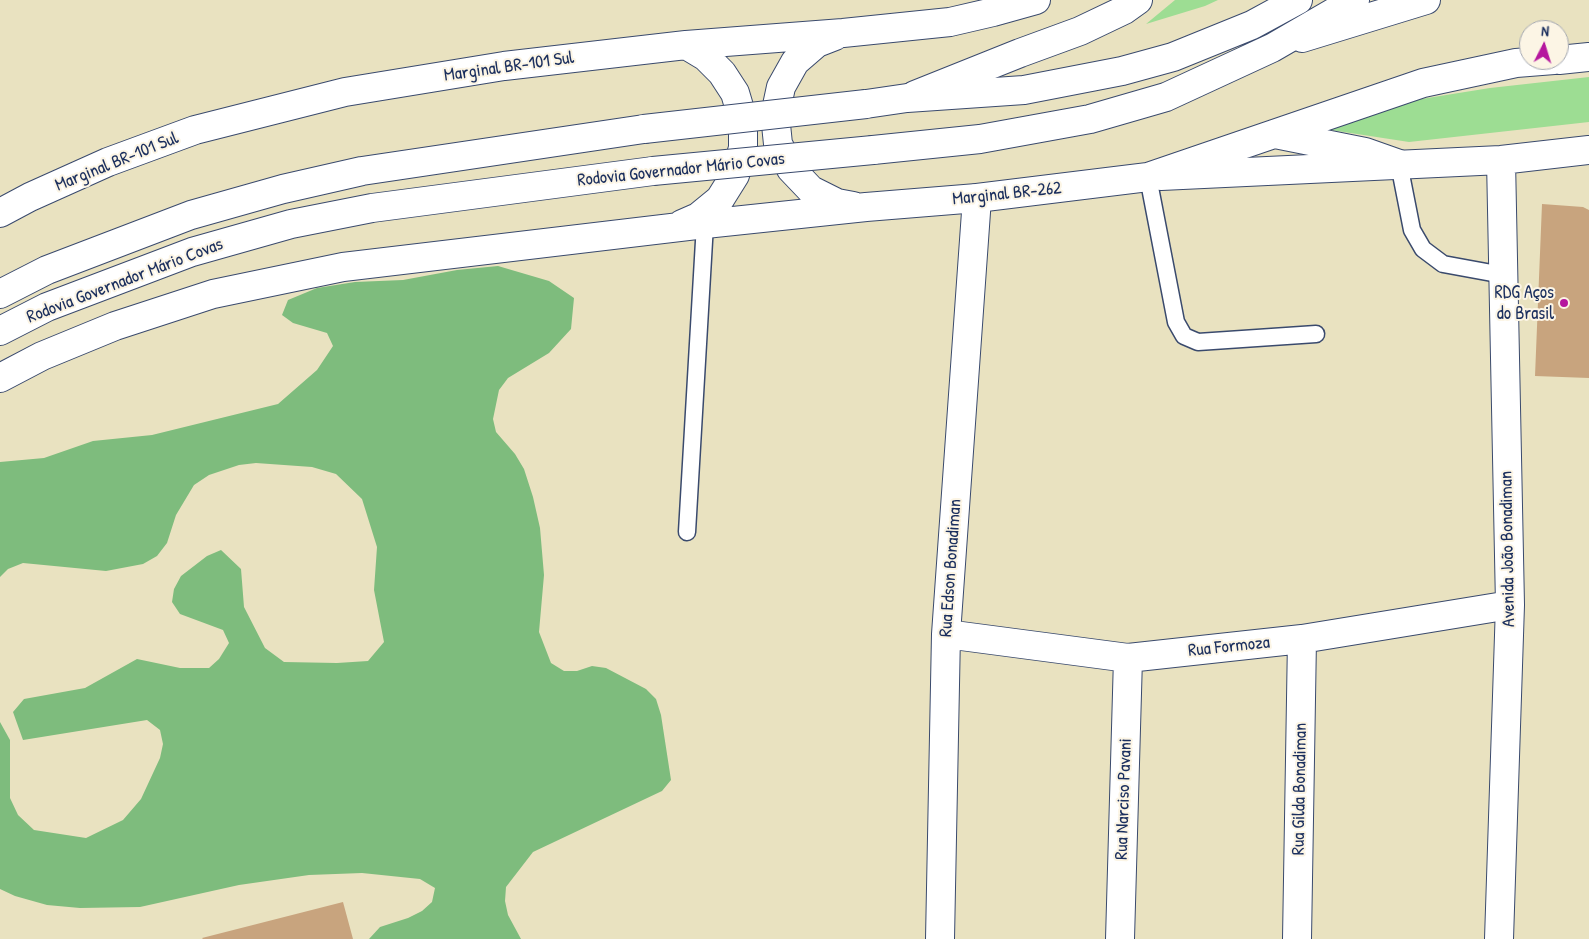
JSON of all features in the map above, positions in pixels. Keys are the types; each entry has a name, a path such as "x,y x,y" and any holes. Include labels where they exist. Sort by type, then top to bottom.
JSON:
{"main road":[{"name":"Marginal BR-101 Sul","path":"0,213 30,197 108,162 195,130 345,92 504,66 686,45 950,22 1036,0"},
{"path":"907,98 1080,31 1124,10 1138,0"},
{"name":"Rodovia Governador Mário Covas","path":"0,294 47,270 191,215 283,189 362,172 644,129 907,98 1024,90 1122,71 1173,57 1252,25 1298,0"},
{"name":"Rodovia Governador Mário Covas","path":"0,331 47,307 192,252 291,224 372,208 500,190 653,172 980,139 1090,119 1166,97 1272,48 1355,0"},
{"path":"1272,48 1350,22 1426,0"},
{"path":"843,32 817,44 795,62 781,87 775,115 778,144 791,170 811,190 837,203 866,207"},
{"path":"672,228 698,217 720,199 735,175 743,148 743,120 735,93 722,73 706,57 686,45"},
{"path":"1569,59 1589,57"},
{"path":"1148,177 1423,83 1519,63"},
{"path":"1274,134 1365,152 1399,164"},
{"path":"1148,177 1501,160 1589,150"},
{"path":"1562,154 1589,169"},
{"name":"Avenida João Bonadiman","path":"1499,939 1510,604 1501,160"},
{"name":"Marginal BR-262","path":"866,207 977,198 1148,177"},
{"name":"Rua Edson Bonadiman","path":"940,939 946,634 977,198"},
{"path":"0,378 42,356 115,326 213,294 343,267 866,207"},
{"name":"Rua Formoza","path":"946,634 1128,658 1302,639 1510,604"},
{"name":"Rua Gilda Bonadiman","path":"1297,939 1302,639"},
{"name":"Rua Narciso Pavani","path":"1120,939 1128,658"}],"lane":[{"path":"1399,164 1412,230 1423,249 1443,264 1503,276"},
{"path":"1148,177 1176,322 1184,336 1198,342 1316,334"},
{"path":"687,532 705,224"}],"green space":[{"path":"1175,0 1218,0 1205,6 1146,24"},
{"path":"1589,77 1589,122 1409,142 1318,128 1390,104 1490,88"},
{"path":"498,266 549,281 574,298 571,329 549,353 508,378 499,390 493,419 496,432 515,454 524,469 540,528 544,575 539,632 551,663 564,671 577,671 592,666 606,668 646,689 656,699 661,715 671,780 662,791 533,852 506,887 505,901 508,915 521,939 369,939 380,927 408,918 422,911 432,902 435,888 420,879 362,873 309,875 239,885 140,907 80,908 47,905 15,896 0,889 0,722 10,740 10,798 18,815 34,830 86,838 123,820 141,799 160,758 163,744 160,730 147,720 23,740 13,712 24,699 85,688 137,659 180,668 209,668 219,659 229,643 223,630 180,614 172,602 174,589 181,576 207,556 221,550 241,569 244,607 265,648 284,662 337,663 368,661 384,642 374,590 377,547 362,499 336,474 312,467 256,463 239,465 209,475 194,485 176,515 167,543 157,556 143,564 106,571 23,563 8,569 0,577 0,462 44,458 93,441 152,435 278,404 317,370 333,346 327,333 293,323 282,315 288,300 317,288 355,282 403,280 457,270"}],"building":[{"name":"RDG Aços do Brasil","path":"1542,204 1583,207 1589,210 1589,378 1535,376"},
{"path":"343,902 353,939 202,938"}],"place":[{"name":"RDG Aços do Brasil","path":"1564,303"}]}
